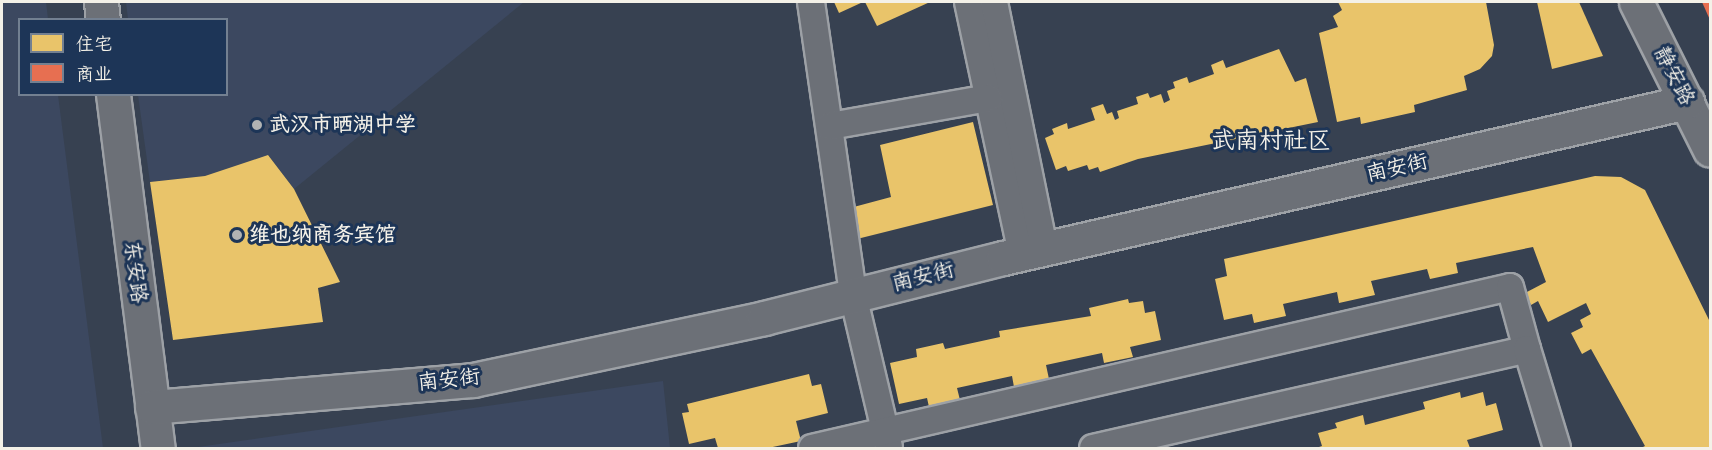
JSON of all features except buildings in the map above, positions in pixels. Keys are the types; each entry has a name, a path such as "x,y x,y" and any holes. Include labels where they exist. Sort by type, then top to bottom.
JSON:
{"street":[{"path":"101,2 103,18"},
{"path":"811,2 853,295 887,440"},
{"path":"968,2 989,98 1034,251"},
{"path":"994,2 1034,251"},
{"name":"静安路","path":"1636,2 1710,150"},
{"name":"东安路","path":"113,96 158,448"},
{"path":"830,126 989,98"},
{"name":"南安街","path":"152,407 473,380 853,295 1034,251 1688,102"},
{"path":"812,448 887,440 1510,287 1557,448"},
{"path":"1093,448 1527,348"}],"shaded area":[{"path":"2,2 46,2 48,18 18,18 18,96 58,96 103,448 2,448"},
{"name":"武汉市晒湖中学","path":"126,2 524,2 294,189 268,155 205,176 150,182 138,96 228,96 228,18 128,18"},
{"path":"663,381 670,448 191,448"}],"place":[{"name":"武汉市晒湖中学","path":"257,125"},
{"name":"维也纳商务宾馆","path":"237,235"}],"district":[{"name":"武南村社区","path":"1271,141"}]}
